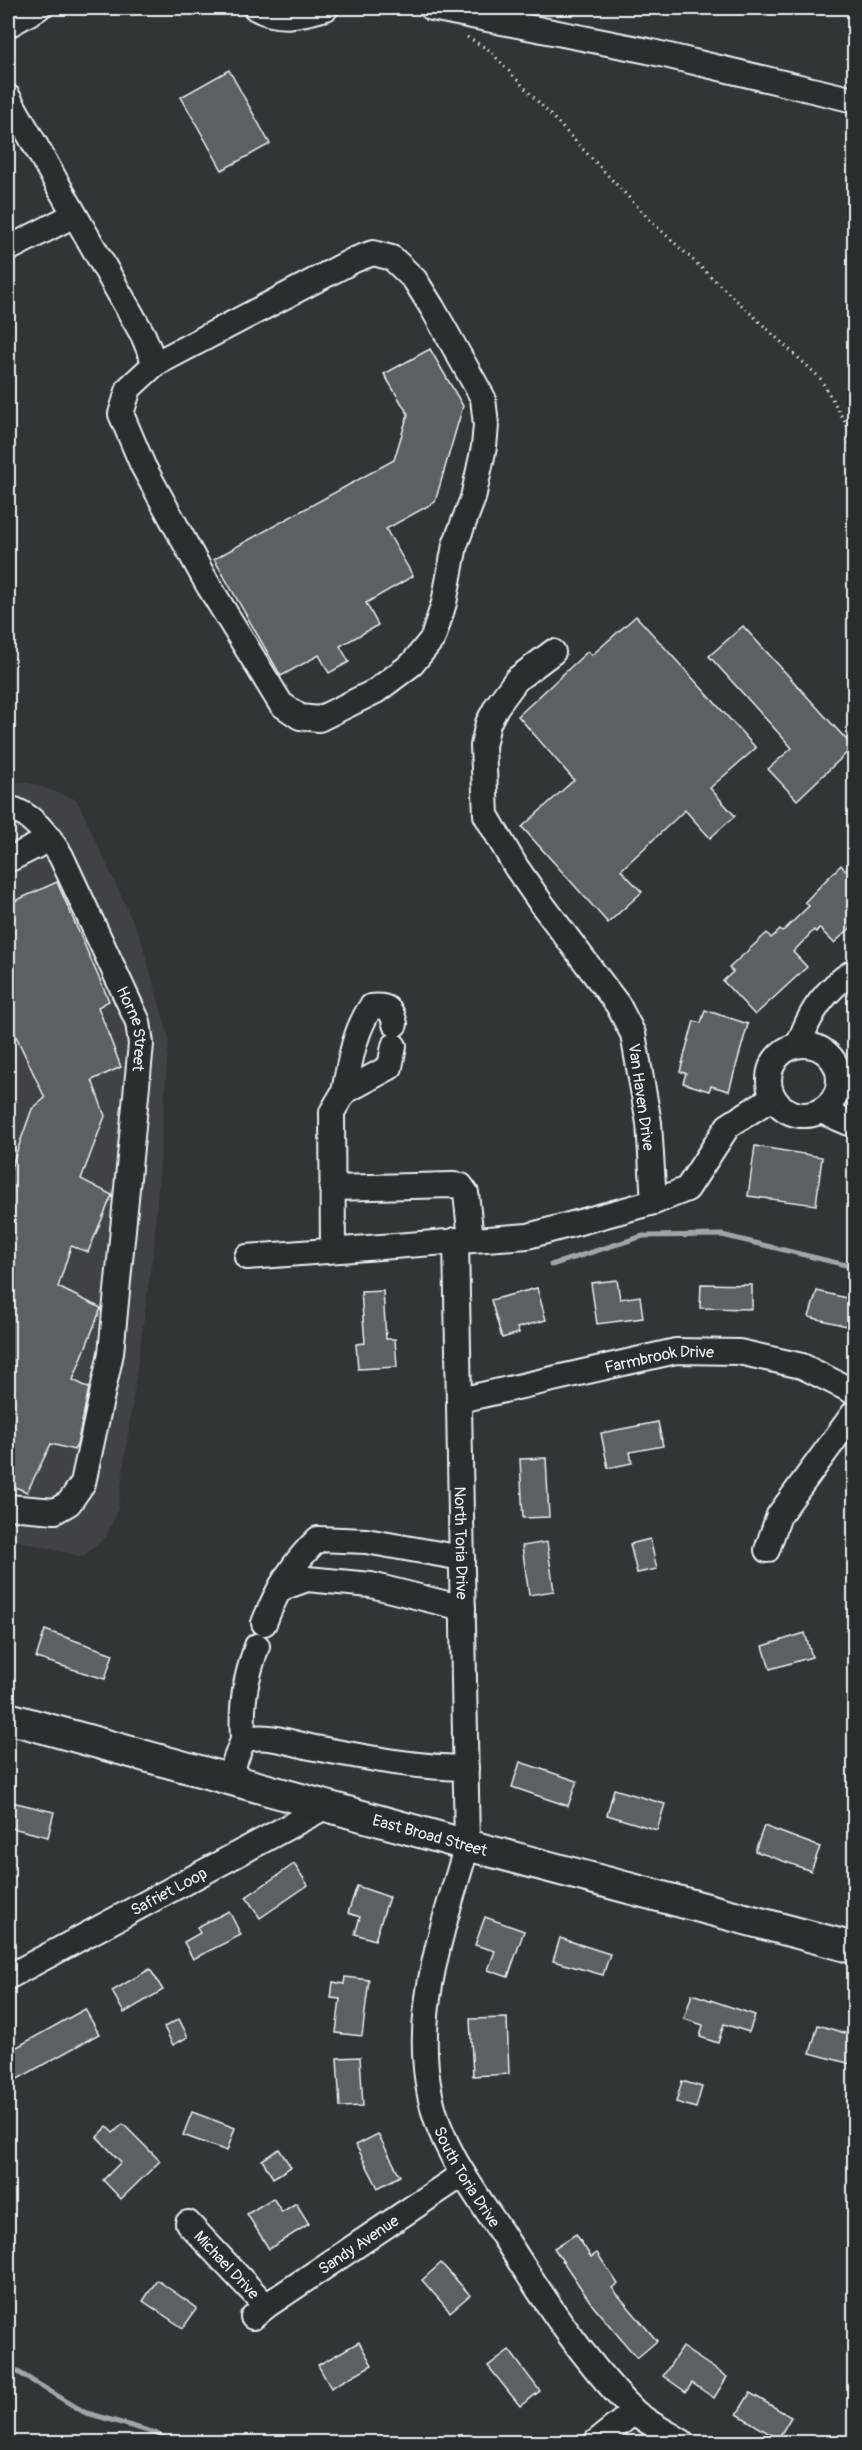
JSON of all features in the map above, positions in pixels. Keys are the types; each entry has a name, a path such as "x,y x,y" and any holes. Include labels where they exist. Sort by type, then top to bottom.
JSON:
{"main road":[{"name":"East Broad Street","path":"8,1718 467,1845 855,1948"}],"street":[{"path":"8,25 38,8"},
{"path":"256,8 267,14 293,17 318,10"},
{"path":"432,8 648,51 855,99"},
{"path":"8,97 143,335 155,364"},
{"path":"8,249 74,215"},
{"path":"373,253 392,258 415,280 483,398 486,425 473,498 455,545 444,603 433,638 412,664 376,691 320,719 300,717 281,704 201,573 143,466 122,414 129,388 155,364 354,260 373,253"},
{"name":"Van Haven Drive","path":"553,652 517,679 497,706 488,723 483,746 486,815 516,867 618,1005 633,1034 649,1124 654,1203"},
{"name":"Horne Street","path":"8,808 26,816 50,839 61,856 138,1022 141,1044 111,1353 82,1483 69,1503 55,1511 8,1507"},
{"path":"8,860 50,839"},
{"path":"799,1045 813,1010 837,981 855,971"},
{"path":"333,1250 332,1112 344,1092 354,1042 361,1021 371,1006 382,1005 389,1008 393,1014 394,1035 390,1067 344,1092"},
{"path":"799,1045 813,1046 826,1052 835,1063 839,1076 838,1090 831,1102 821,1111 807,1115 794,1114 782,1107 773,1097 768,1084 769,1070 776,1058 786,1049 799,1045"},
{"path":"247,1257 528,1236 654,1203 687,1189 728,1126 773,1097"},
{"path":"821,1111 855,1125"},
{"name":"North Toria Drive","path":"332,1188 453,1185 461,1186 466,1193 460,1400 467,1845"},
{"name":"Farmbrook Drive","path":"460,1400 676,1352 740,1352 801,1366 855,1392"},
{"path":"766,1550 779,1515 855,1413"},
{"path":"264,1623 274,1597 290,1571 318,1539 366,1541 462,1558"},
{"path":"282,1587 307,1579 371,1585 463,1608"},
{"path":"228,1779 243,1740 242,1710 246,1679 257,1646"},
{"path":"243,1740 265,1737 315,1748 442,1768 466,1768"},
{"name":"Safriet Loop","path":"8,1977 327,1806"},
{"name":"South Toria Drive","path":"467,1845 440,1937 429,1989 425,2042 429,2094 442,2136 463,2174 565,2332 634,2412 682,2442"},
{"name":"Sandy Avenue","path":"260,2312 463,2174"},
{"name":"Michael Drive","path":"189,2223 260,2312"},
{"path":"596,2442 634,2412"}],"path":[{"path":"462,34 489,50 652,222 820,378 848,428 855,473"}],"shaded area":[{"path":"8,781 30,783 77,800 141,939 169,1038 154,1244 118,1509 106,1537 82,1557 8,1538"}],"building":[{"path":"229,70 270,144 222,170 181,97"},
{"path":"430,349 463,406 435,502 386,529 413,576 366,603 378,625 340,646 349,662 329,673 319,655 281,676 214,559 394,460 408,414 384,374"},
{"path":"636,616 756,748 710,788 735,816 710,838 685,810 621,870 642,892 608,923 522,827 574,780 518,716 588,651 592,655"},
{"path":"743,626 853,747 797,800 768,769 792,748 709,656"},
{"path":"855,861 855,924 834,943 819,928 816,932 814,930 793,952 807,967 755,1015 723,981 733,972 729,968 767,933 771,938 780,930 782,932 809,906 805,902 841,865 845,870"},
{"path":"57,882 109,1001 98,1007 121,1067 92,1080 105,1116 81,1179 112,1195 88,1252 71,1246 58,1287 101,1308 73,1380 89,1388 77,1445 74,1450 51,1444 27,1492 8,1484 8,1176 32,1109 45,1098 8,1019 8,904"},
{"path":"705,1010 748,1024 729,1091 711,1086 709,1091 683,1083 686,1073 680,1072 694,1021 701,1023"},
{"path":"755,1146 822,1157 816,1205 748,1196"},
{"path":"617,1280 620,1299 640,1296 643,1318 597,1324 591,1283"},
{"path":"701,1284 752,1285 752,1309 700,1308"},
{"path":"537,1288 546,1320 517,1328 519,1333 502,1338 491,1300"},
{"path":"383,1291 386,1339 395,1339 397,1367 358,1369 356,1344 365,1343 361,1292"},
{"path":"817,1291 855,1300 855,1328 809,1317"},
{"path":"658,1422 663,1446 630,1452 632,1463 608,1468 601,1433"},
{"path":"546,1458 549,1517 523,1518 520,1459"},
{"path":"650,1539 657,1569 637,1573 630,1544"},
{"path":"547,1542 554,1591 529,1595 522,1546"},
{"path":"45,1630 113,1654 105,1679 36,1658"},
{"path":"805,1633 812,1657 770,1669 763,1646"},
{"path":"520,1762 577,1781 568,1806 512,1787"},
{"path":"614,1789 665,1804 657,1830 607,1815"},
{"path":"8,1801 54,1812 48,1837 8,1827"},
{"path":"764,1826 820,1847 811,1871 755,1851"},
{"path":"294,1864 308,1885 260,1918 246,1897"},
{"path":"357,1886 389,1897 375,1940 355,1934 360,1917 348,1913"},
{"path":"229,1911 241,1935 193,1959 184,1942 200,1933 197,1927"},
{"path":"485,1917 524,1931 508,1977 488,1970 495,1951 475,1945"},
{"path":"560,1938 610,1954 603,1975 553,1961"},
{"path":"150,1969 163,1990 124,2013 112,1991"},
{"path":"345,1977 369,1980 362,2036 336,2033 340,1999 331,1998 333,1982 344,1984"},
{"path":"692,1994 755,2015 749,2032 724,2024 718,2043 700,2037 703,2025 684,2019"},
{"path":"85,2009 99,2034 14,2081 8,2069 8,2052"},
{"path":"507,2018 509,2074 473,2076 470,2019"},
{"path":"179,2019 188,2037 173,2045 164,2027"},
{"path":"818,2025 855,2036 855,2065 810,2053"},
{"path":"360,2057 363,2106 340,2107 337,2058"},
{"path":"682,2081 702,2087 696,2108 676,2102"},
{"path":"192,2112 235,2128 227,2151 183,2135"},
{"path":"123,2124 160,2161 121,2199 103,2180 121,2162 97,2137 107,2127 113,2133"},
{"path":"378,2134 400,2176 378,2188 356,2145"},
{"path":"279,2149 291,2167 273,2178 262,2160"},
{"path":"273,2198 282,2212 296,2203 309,2224 269,2249 247,2214"},
{"path":"576,2234 591,2257 597,2253 618,2284 612,2288 657,2341 637,2358 593,2306 554,2248"},
{"path":"441,2263 470,2295 450,2312 422,2280"},
{"path":"157,2280 197,2308 183,2328 143,2301"},
{"path":"359,2342 372,2365 331,2388 318,2365"},
{"path":"682,2347 727,2377 714,2398 692,2383 686,2392 663,2376"},
{"path":"509,2350 540,2391 520,2406 488,2366"},
{"path":"750,2393 791,2417 778,2439 737,2414"}],"waterway":[{"path":"551,1265 643,1236 722,1235 854,1267"},
{"path":"8,2366 84,2412 155,2433 171,2442"}]}
